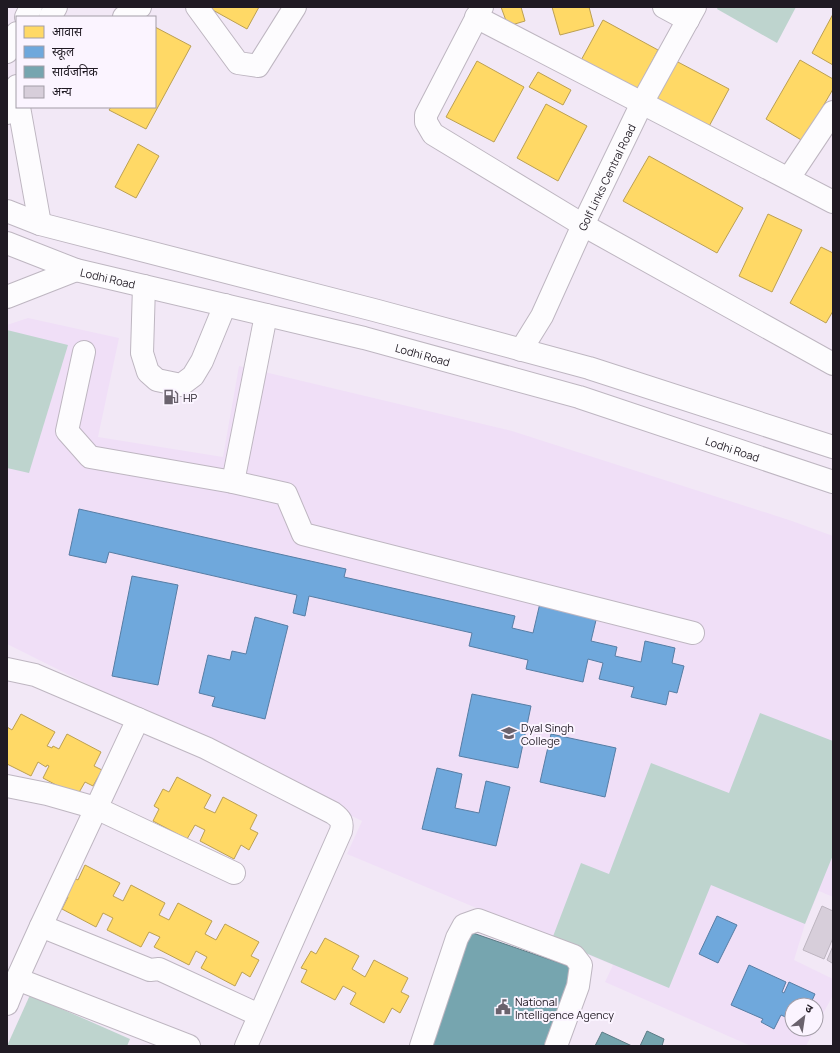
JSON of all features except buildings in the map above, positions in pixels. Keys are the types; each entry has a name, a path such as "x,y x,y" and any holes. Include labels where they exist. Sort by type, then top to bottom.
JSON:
{"street":[{"path":"26,16 31,7"},
{"path":"51,16 56,7"},
{"path":"126,16 140,7"},
{"path":"197,7 238,63 258,66 295,7"},
{"path":"664,7 692,14"},
{"path":"833,202 642,103 479,12 426,115 426,122 433,134 583,224 833,364"},
{"name":"Golf Links Central Road","path":"521,350 542,316 583,224 642,103 692,14"},
{"path":"7,52 16,35"},
{"path":"7,113 16,97"},
{"path":"19,108 40,224"},
{"path":"789,178 833,112"},
{"path":"7,211 40,224 374,310 589,368 833,447"},
{"name":"Lodhi Road","path":"7,244 76,270 364,338 579,397 833,482"},
{"path":"7,297 76,270"},
{"path":"144,286 142,353 148,372 157,380 181,385 193,376 202,362 225,305"},
{"path":"233,482 266,315"},
{"path":"84,352 67,431 90,457 233,482 286,494 302,534 693,633"},
{"path":"7,669 35,675 206,748 341,819 341,831 246,1046"},
{"path":"7,1004 17,978 138,718"},
{"path":"7,786 47,794 96,808 234,873"},
{"path":"422,1046 457,938 464,925 478,920 574,956 581,965 578,986 556,1046"},
{"path":"41,926 150,970 158,969 259,1015"},
{"path":"17,978 189,1046"}],"shaded area":[{"name":"Dyal Singh College","path":"28,318 119,338 98,437 223,457 239,366 512,431 792,521 833,536 833,897 819,891 805,924 794,960 833,979 833,995 824,1012 824,997 784,997 784,1037 811,1037 806,1046 751,1046 605,982 613,965 347,854 362,821 7,644 7,325"}],"green space":[{"path":"718,7 796,7 777,43 717,9"},
{"path":"7,330 68,345 29,473 7,468"},
{"path":"760,713 833,741 833,855 805,924 711,885 669,988 552,939 581,863 609,874 651,763 729,793"},
{"path":"30,995 130,1039 127,1046 7,1046"}],"place":[{"name":"HP","path":"171,397"},
{"name":"Dyal Singh College","path":"509,733"},
{"name":"National Intelligence Agency","path":"503,1007"}]}
